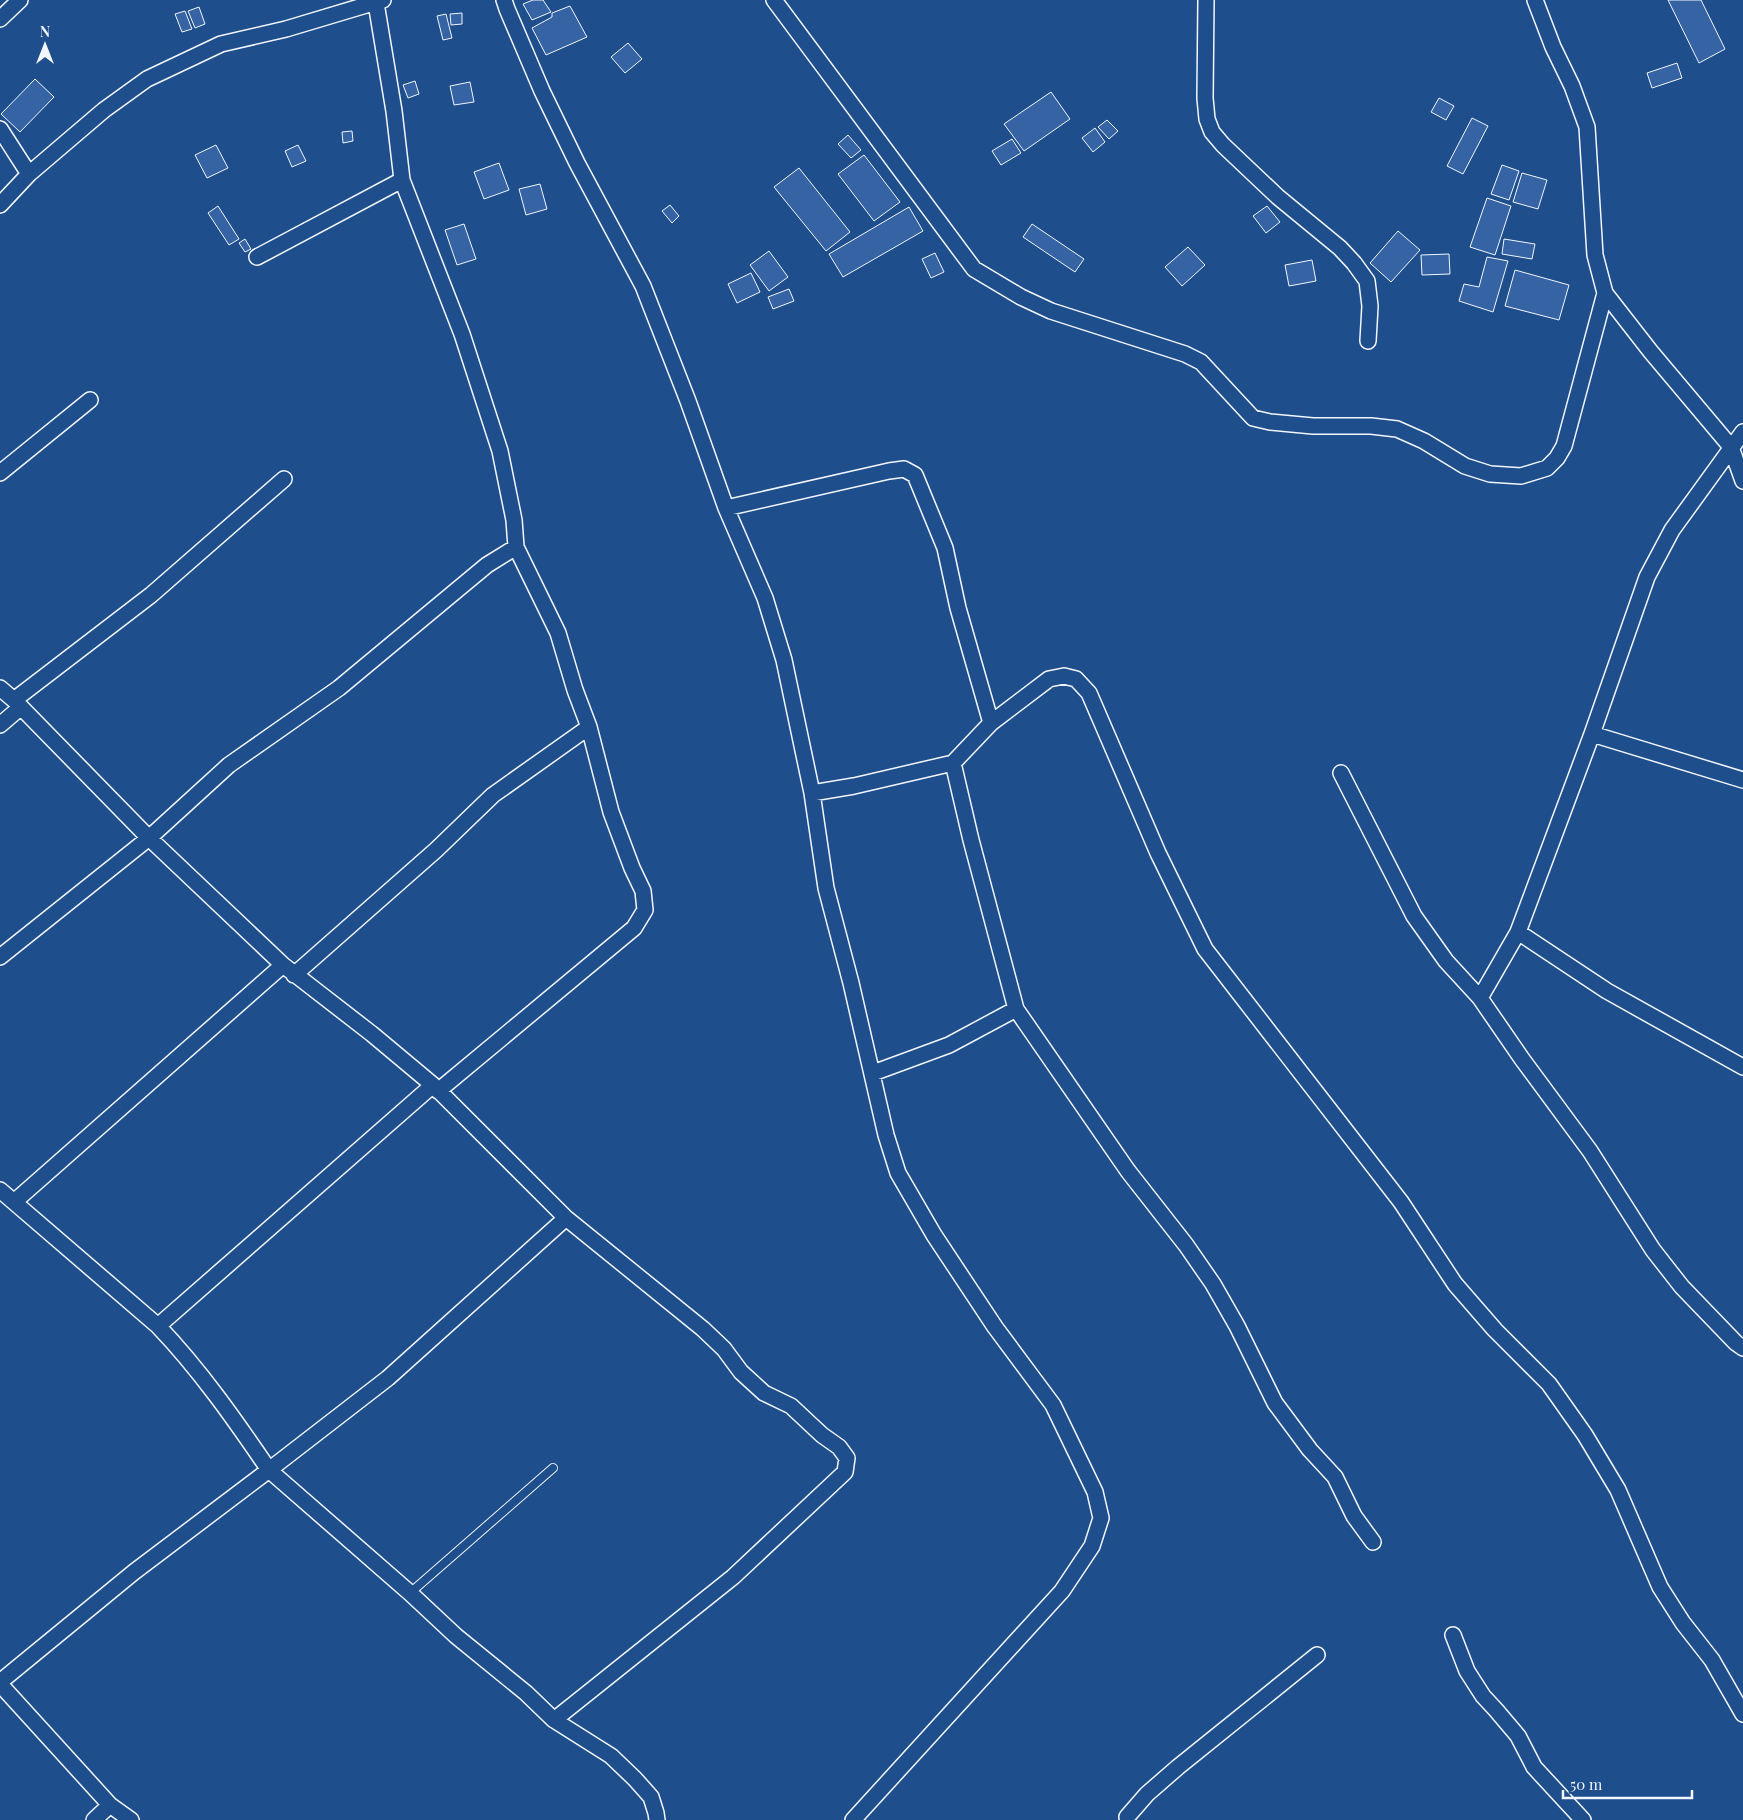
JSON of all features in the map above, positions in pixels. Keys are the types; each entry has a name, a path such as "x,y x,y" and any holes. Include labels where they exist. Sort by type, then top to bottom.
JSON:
{"street":[{"path":"0,19 20,0"},
{"path":"504,0 542,91 577,163 643,286 688,400 726,508 765,598 784,660 812,792 826,888 873,1073 886,1135 898,1173 934,1235 995,1327 1053,1405 1095,1492 1101,1518 1092,1546 1062,1591 853,1820"},
{"path":"774,0 974,269 1020,297 1052,311 1185,354 1201,362 1253,418 1270,422 1313,426 1397,428 1424,441 1465,466 1490,474 1521,476 1547,468 1557,458 1564,446 1605,293"},
{"path":"1206,0 1205,98 1207,119 1212,132 1223,145 1278,197 1340,248 1354,263 1367,281 1370,306 1368,341"},
{"path":"1535,0 1552,47 1572,86 1587,127 1595,255 1605,293 1651,352 1731,447 1743,482"},
{"path":"0,205 29,174 104,110 147,79 221,44 286,28 380,1 402,180 462,334 500,452 514,520 516,547 558,633 588,727 611,812 632,868 643,891 645,910 634,928 435,1088 158,1326"},
{"path":"0,129 29,174"},
{"path":"257,257 402,180"},
{"path":"0,473 90,400"},
{"path":"1480,998 1518,932 1592,734 1647,577 1672,530 1743,432"},
{"path":"726,508 889,471 904,469 915,475 944,548 958,608 991,723"},
{"path":"0,725 17,704 151,595 284,479"},
{"path":"0,958 149,838 229,765 339,688 487,565 516,547"},
{"path":"812,792 854,786 953,763 991,723 1049,680 1064,676 1076,679 1089,693 1158,853 1204,949 1401,1202 1455,1284 1495,1330 1548,1384 1586,1435 1618,1490 1660,1587 1683,1623 1712,1660 1743,1714"},
{"path":"0,688 149,838 289,970 372,1034 435,1088 566,1218 704,1329 724,1349 741,1372 764,1393 791,1406 822,1436 839,1447 847,1458 844,1472 733,1576 554,1720"},
{"path":"14,1202 289,970 436,850 492,795 588,727"},
{"path":"1592,734 1743,780"},
{"path":"953,763 971,840 1016,1009 1128,1171 1186,1245 1213,1284 1237,1326 1275,1403 1310,1450 1335,1477 1354,1516 1373,1542"},
{"path":"1341,773 1414,916 1446,961 1480,998 1522,1060 1590,1151 1653,1250 1682,1287 1743,1348"},
{"path":"1518,932 1607,991 1743,1067"},
{"path":"873,1073 949,1045 1016,1009"},
{"path":"0,1190 158,1326 202,1376 269,1470 410,1592 456,1636 526,1693 554,1720 611,1756 635,1778 651,1797 657,1820"},
{"path":"131,1820 110,1805 0,1683 134,1572 388,1378 566,1218"},
{"path":"1453,1635 1467,1671 1483,1696 1518,1736 1534,1766 1583,1820"},
{"path":"1129,1819 1147,1794 1317,1655"},
{"path":"94,1820 110,1805"}],"lane":[{"path":"410,1592 553,1468"}],"building":[{"path":"533,0 543,0 551,12 532,20 523,4"},
{"path":"1668,0 1701,0 1725,49 1699,63"},
{"path":"570,6 587,37 546,55 532,28 552,17 552,13"},
{"path":"199,7 205,24 195,28 188,11"},
{"path":"185,11 192,29 182,32 175,14"},
{"path":"462,13 462,24 451,25 450,14"},
{"path":"446,14 452,38 443,40 437,16"},
{"path":"628,43 642,59 625,73 611,57"},
{"path":"1677,63 1682,78 1652,88 1647,73"},
{"path":"35,79 54,97 20,132 1,114"},
{"path":"415,81 419,94 408,98 403,85"},
{"path":"470,82 474,102 454,105 450,86"},
{"path":"1051,92 1070,119 1024,151 1004,124"},
{"path":"1439,98 1454,106 1446,120 1431,112"},
{"path":"1472,118 1488,126 1463,174 1447,166"},
{"path":"1107,120 1118,131 1109,139 1098,127"},
{"path":"1095,128 1105,142 1093,152 1082,138"},
{"path":"352,131 353,141 343,143 342,132"},
{"path":"848,135 861,150 851,158 838,144"},
{"path":"1012,139 1021,153 1001,165 992,151"},
{"path":"216,145 228,168 207,178 195,155"},
{"path":"298,145 306,161 292,167 285,151"},
{"path":"864,155 900,202 874,221 838,174"},
{"path":"499,163 509,190 484,199 474,172"},
{"path":"1502,165 1519,171 1509,200 1491,194"},
{"path":"799,168 850,232 826,251 774,187"},
{"path":"1522,173 1547,180 1538,209 1513,202"},
{"path":"540,184 547,209 526,215 519,189"},
{"path":"1487,198 1511,206 1495,255 1470,247"},
{"path":"670,205 679,216 672,223 662,211"},
{"path":"218,206 239,239 229,245 208,213"},
{"path":"1267,206 1280,222 1266,233 1253,216"},
{"path":"909,207 923,231 843,277 829,254"},
{"path":"464,224 476,259 457,265 445,230"},
{"path":"1032,224 1084,259 1075,272 1023,237"},
{"path":"1398,231 1420,250 1391,282 1370,263"},
{"path":"245,239 251,249 245,252 239,243"},
{"path":"1504,239 1535,244 1532,259 1502,254"},
{"path":"1188,247 1205,265 1182,286 1165,267"},
{"path":"769,251 788,277 769,291 750,265"},
{"path":"935,253 944,272 931,278 922,259"},
{"path":"1449,254 1450,274 1422,275 1421,255"},
{"path":"1487,257 1508,261 1493,312 1459,301 1464,284 1479,287"},
{"path":"1312,260 1316,281 1289,286 1285,265"},
{"path":"1515,270 1569,285 1559,320 1505,306"},
{"path":"751,273 760,292 737,303 728,284"},
{"path":"789,289 794,301 773,309 768,297"}]}
